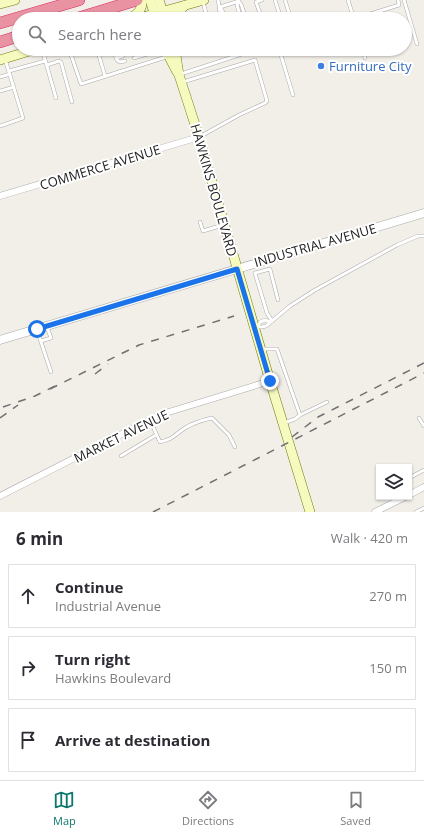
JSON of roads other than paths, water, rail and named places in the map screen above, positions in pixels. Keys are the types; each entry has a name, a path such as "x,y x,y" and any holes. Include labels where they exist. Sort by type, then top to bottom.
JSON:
{"highway":[{"path":"37,12 79,0"},
{"path":"99,12 136,1"},
{"path":"0,20 12,18"},
{"path":"0,23 12,19"},
{"path":"0,42 12,38"}],"main road":[{"path":"0,4 15,0"},
{"path":"150,0 157,12"},
{"path":"159,0 159,12"},
{"path":"171,0 177,4 185,5"},
{"path":"168,12 203,0"},
{"path":"136,1 143,5 139,12"},
{"path":"180,12 185,5"},
{"path":"2,59 12,56"},
{"name":"HAWKINS BOULEVARD","path":"172,56 199,137 237,269 256,327 282,423 310,512"}],"street":[{"name":"COMMERCE AVENUE","path":"0,196 199,137"},
{"name":"INDUSTRIAL AVENUE","path":"0,340 424,213"},
{"name":"MARKET AVENUE","path":"0,496 159,415 270,381"},
{"path":"412,493 424,487"},
{"path":"375,512 399,500"}],"lane":[{"path":"203,0 206,12"},
{"path":"218,0 223,12"},
{"path":"260,12 256,2 262,0"},
{"path":"275,0 279,12"},
{"path":"285,0 289,12"},
{"path":"348,0 352,12"},
{"path":"376,12 399,5 398,0"},
{"path":"404,0 408,12"},
{"path":"220,7 238,1"},
{"path":"238,1 237,5 239,12"},
{"path":"238,1 241,4 244,12"},
{"path":"219,12 220,7"},
{"path":"412,27 417,44"},
{"path":"44,56 56,98"},
{"path":"72,56 80,83 105,76 157,56"},
{"path":"99,56 105,76"},
{"path":"116,58 123,56"},
{"path":"134,58 142,56"},
{"path":"180,79 238,56"},
{"path":"281,56 293,95"},
{"path":"116,58 120,62 125,61"},
{"path":"0,126 23,118 9,72 2,59"},
{"path":"0,77 9,72 59,60 72,102"},
{"path":"180,79 255,60 267,101 199,137"},
{"path":"0,91 14,87"},
{"path":"200,222 203,232 224,224"},
{"path":"256,327 262,328 266,326 290,306 397,245 418,236 424,236"},
{"path":"271,322 255,274 270,269 278,300"},
{"path":"41,341 51,338 47,326"},
{"path":"37,329 51,372"},
{"path":"261,350 277,349 300,415"},
{"path":"282,423 295,419 327,402"},
{"path":"150,420 160,442 169,440 184,428 200,421 212,418 229,435 235,447"},
{"path":"420,418 424,426"},
{"path":"121,456 156,435"},
{"path":"412,476 424,470"},
{"path":"416,512 424,508"}],"railway":[{"path":"50,389 139,345 234,316"},
{"path":"292,437 318,417 424,363"},
{"path":"95,374 108,364"},
{"path":"153,512 424,373"},
{"path":"3,407 35,396 55,386"},
{"path":"0,418 18,405"}],"place":[{"name":"Furniture City","path":"321,66"}]}
